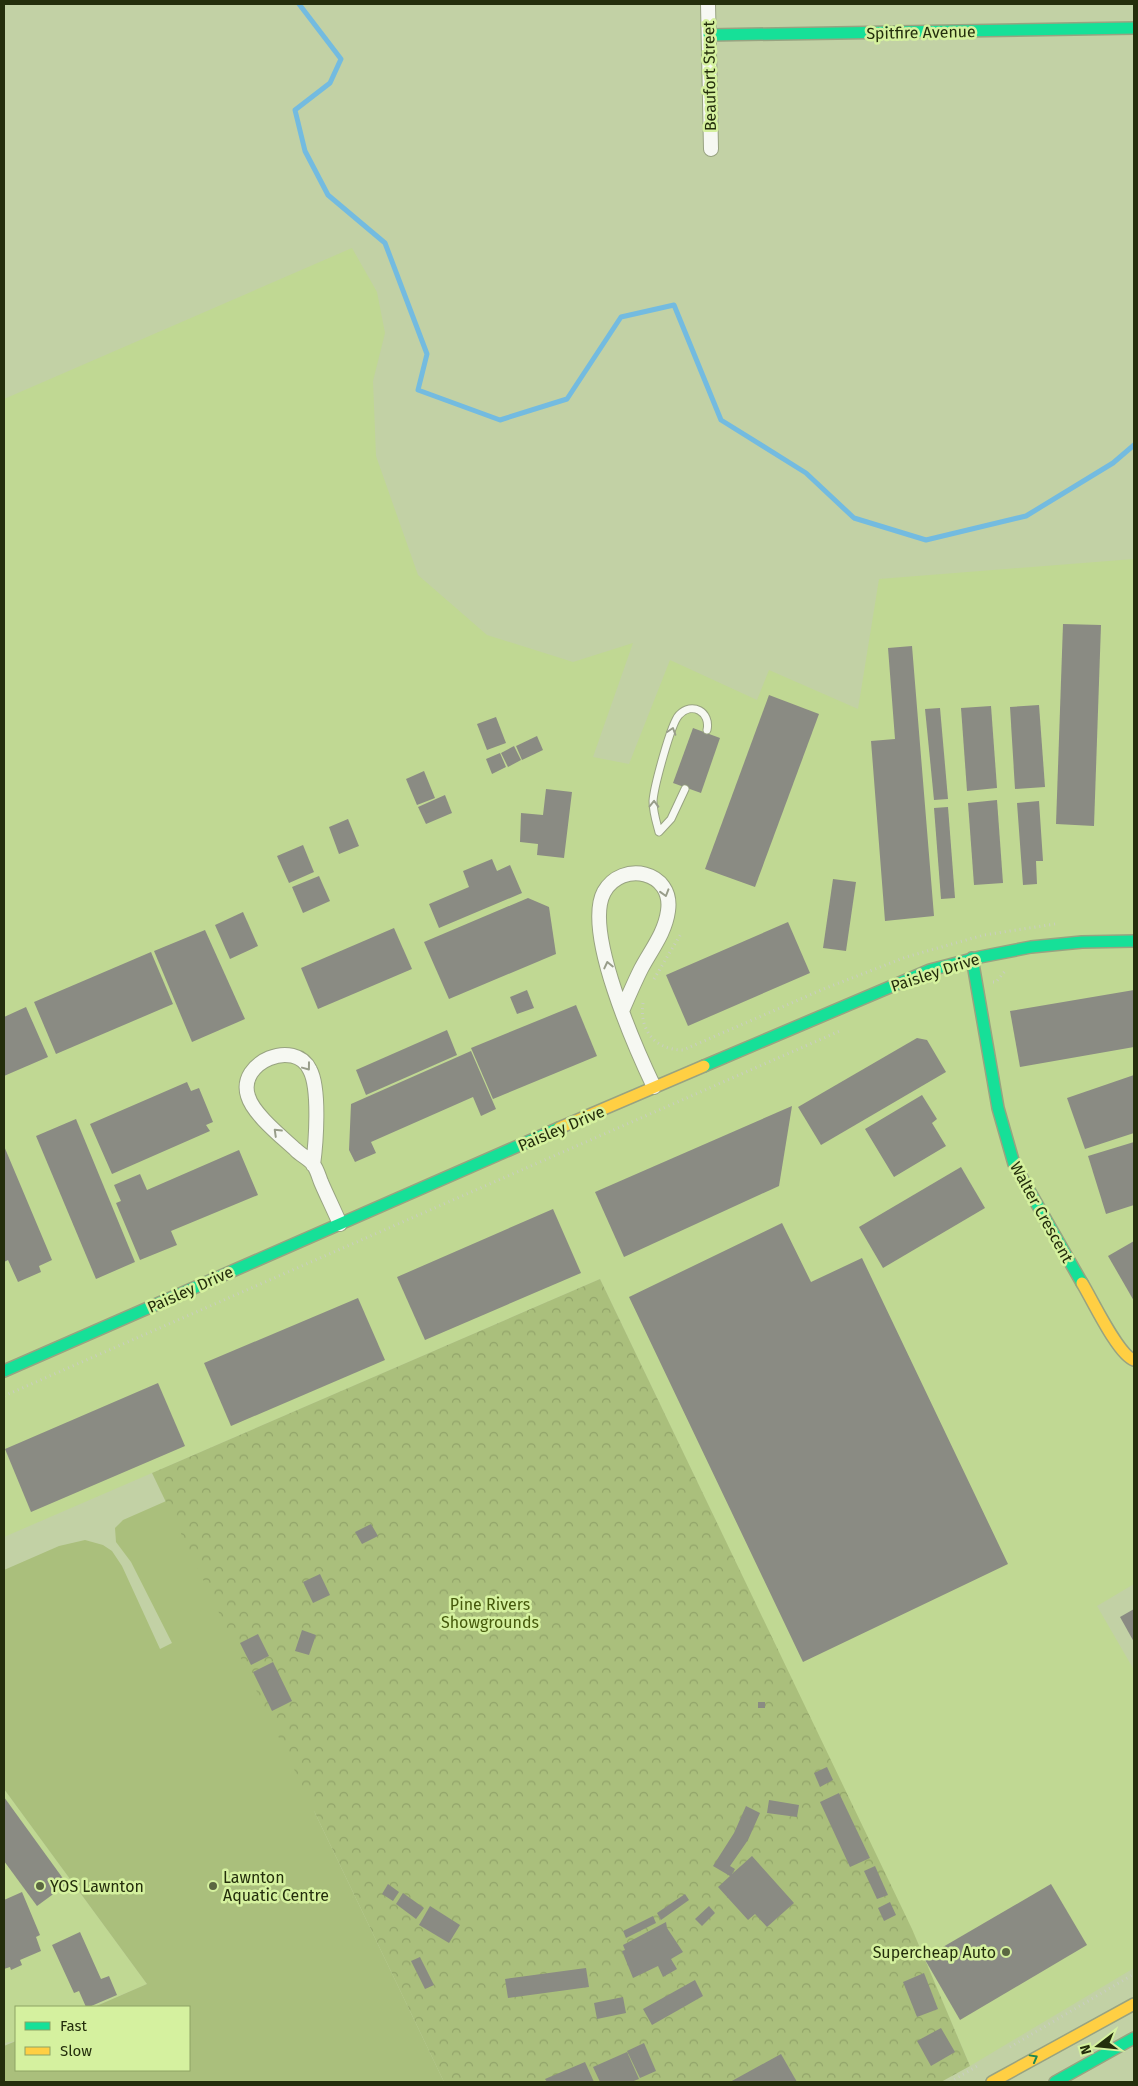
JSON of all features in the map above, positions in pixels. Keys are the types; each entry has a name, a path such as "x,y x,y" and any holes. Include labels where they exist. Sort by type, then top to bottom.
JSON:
{"main road":[{"name":"Spitfire Avenue","path":"709,35 1134,28"},
{"name":"Paisley Drive","path":"4,1371 888,986 930,970 972,958 1070,942 1134,940"},
{"name":"Walter Crescent","path":"972,958 998,1108 1014,1164 1118,1345 1128,1358 1134,1360"},
{"path":"992,2082 1134,2004"},
{"path":"1055,2082 1134,2038"}],"street":[{"name":"Beaufort Street","path":"708,4 711,149"},
{"path":"622,1011 642,967 657,943 669,909 662,882 653,876 640,873 626,874 614,881 605,891 599,908 602,941 613,989 639,1054 654,1087"},
{"path":"314,1165 316,1142 315,1090 311,1070 306,1063 296,1057 273,1056 253,1068 248,1077 247,1095 261,1116 314,1165 340,1224"}],"lane":[{"path":"685,789 671,819 658,832 653,800 657,777 676,718 685,710 698,709 704,712 707,717 707,730"}],"path":[{"path":"645,996 642,1010 649,1034 659,1045 665,1048 683,1050 826,988 906,957 984,935 1055,924"},
{"path":"652,982 682,932"},
{"path":"976,987 996,982 1005,970 1013,968"},
{"path":"4,1396 840,1031"},
{"path":"1008,2048 1134,1974"},
{"path":"950,2082 983,2063"}],"shaded area":[{"path":"352,248 377,292 385,333 373,381 376,456 418,575 487,635 573,662 633,643 593,757 629,764 670,660 757,700 769,670 858,709 879,579 1134,559 1134,1584 1097,1606 1134,1670 1134,1968 970,2066 915,1937 600,1279 4,1537 4,399"},
{"name":"YOS Lawnton","path":"4,1789 147,1984 95,2006 15,2006 15,2041 4,2043"}],"green space":[{"name":"Pine Rivers Showgrounds","path":"600,1279 912,1929 970,2066 941,2082 444,2082 152,1473"},
{"name":"Lawnton Aquatic Centre","path":"189,1491 305,1774 315,1813 444,2082 5,2082 4,2046 15,2041 15,2071 190,2071 190,2006 96,2006 147,1984 4,1789 4,1570 59,1546 85,1540 103,1545 112,1551 122,1566 160,1649 172,1643 131,1562 116,1542 115,1528 123,1520"}],"building":[{"path":"1063,624 1101,625 1094,826 1056,824"},
{"path":"912,646 934,916 885,921 871,741 895,739 888,648"},
{"path":"769,695 819,714 755,887 705,869"},
{"path":"1039,705 1045,787 1015,789 1010,707"},
{"path":"991,706 997,788 967,791 961,708"},
{"path":"940,708 948,799 934,800 925,709"},
{"path":"496,717 506,743 487,750 477,724"},
{"path":"693,728 720,738 701,793 673,783"},
{"path":"537,736 543,750 522,760 516,746"},
{"path":"514,746 521,760 508,767 501,753"},
{"path":"500,753 506,767 492,774 486,759"},
{"path":"424,771 435,798 417,805 406,779"},
{"path":"546,789 572,792 564,858 537,855 538,844 520,842 521,813 543,815"},
{"path":"445,795 452,813 426,824 418,807"},
{"path":"997,800 1003,883 974,885 968,803"},
{"path":"1039,801 1043,861 1036,861 1037,884 1023,885 1017,803"},
{"path":"948,807 955,898 941,899 934,808"},
{"path":"348,819 359,846 339,854 329,827"},
{"path":"303,845 314,872 289,883 277,856"},
{"path":"492,859 497,871 510,865 522,893 439,928 429,904 469,887 463,871"},
{"path":"319,876 330,901 303,913 292,887"},
{"path":"833,879 856,882 846,951 823,948"},
{"path":"528,898 549,907 556,954 449,999 424,942"},
{"path":"243,912 258,946 230,959 215,925"},
{"path":"788,922 810,973 688,1026 666,975"},
{"path":"394,928 412,969 318,1009 301,968"},
{"path":"205,930 245,1019 192,1042 154,951"},
{"path":"151,952 173,1004 56,1054 34,1002"},
{"path":"527,990 534,1008 517,1014 510,997"},
{"path":"1134,990 1134,1047 1020,1067 1010,1011"},
{"path":"576,1005 597,1056 493,1099 471,1048"},
{"path":"26,1007 48,1057 4,1076 4,1017"},
{"path":"447,1030 457,1055 366,1095 356,1070"},
{"path":"917,1038 927,1040 946,1072 821,1145 798,1107"},
{"path":"471,1051 496,1109 481,1116 473,1097 371,1142 376,1153 355,1162 349,1150 351,1104"},
{"path":"1134,1075 1134,1133 1085,1149 1067,1098"},
{"path":"187,1082 191,1091 199,1088 213,1122 206,1125 210,1131 112,1174 90,1124"},
{"path":"922,1095 937,1119 932,1123 946,1146 894,1177 865,1129"},
{"path":"792,1106 779,1186 624,1257 595,1192"},
{"path":"76,1119 135,1262 96,1279 36,1136"},
{"path":"1134,1142 1134,1205 1106,1214 1088,1156"},
{"path":"4,1146 52,1260 39,1266 41,1272 18,1282 8,1260 4,1262"},
{"path":"239,1150 258,1195 171,1231 177,1245 140,1260 116,1203 121,1201 114,1185 140,1174 147,1190"},
{"path":"961,1167 985,1208 883,1268 859,1227"},
{"path":"553,1209 581,1273 425,1340 397,1277"},
{"path":"782,1223 811,1282 862,1258 1008,1564 803,1662 629,1297"},
{"path":"1134,1241 1134,1301 1108,1256"},
{"path":"358,1298 385,1360 231,1426 204,1363"},
{"path":"158,1383 185,1446 31,1512 5,1449"},
{"path":"371,1524 378,1536 362,1544 355,1532"},
{"path":"320,1574 330,1595 313,1603 303,1582"},
{"path":"1134,1609 1134,1642 1120,1617"},
{"path":"302,1630 316,1635 309,1655 295,1651"},
{"path":"258,1634 269,1656 251,1665 240,1643"},
{"path":"273,1662 292,1701 272,1711 253,1672"},
{"path":"758,1702 765,1702 765,1708 758,1708"},
{"path":"827,1767 833,1780 820,1787 814,1773"},
{"path":"839,1793 870,1858 850,1867 820,1802"},
{"path":"4,1797 67,1884 37,1906 4,1861"},
{"path":"769,1800 799,1805 797,1817 767,1813"},
{"path":"746,1806 760,1813 748,1840 730,1866 735,1869 732,1874 752,1856 794,1903 767,1927 755,1914 748,1920 718,1887 730,1876 713,1866 734,1833"},
{"path":"875,1866 888,1895 877,1899 864,1871"},
{"path":"388,1884 399,1892 393,1901 382,1894"},
{"name":"Supercheap Auto","path":"1051,1884 1087,1945 960,2020 924,1958"},
{"path":"22,1892 40,1935 36,1937 41,1951 20,1960 22,1965 11,1970 10,1967 4,1969 4,1900"},
{"path":"403,1893 424,1908 416,1919 396,1904"},
{"path":"685,1894 689,1900 661,1920 657,1913"},
{"path":"890,1902 896,1915 884,1921 878,1908"},
{"path":"430,1906 460,1925 449,1943 419,1925"},
{"path":"709,1906 715,1913 702,1926 695,1919"},
{"path":"653,1916 656,1923 626,1938 623,1931"},
{"path":"666,1922 667,1928 683,1952 671,1959 677,1969 663,1977 658,1966 633,1978 622,1951 625,1950 623,1945"},
{"path":"80,1932 101,1979 109,1976 117,1995 91,2006 86,2006 79,1991 74,1993 52,1945"},
{"path":"420,1957 434,1985 425,1989 411,1961"},
{"path":"586,1968 589,1987 508,1998 505,1979"},
{"path":"924,1973 938,2009 917,2017 903,1982"},
{"path":"695,1980 703,1996 652,2025 643,2009"},
{"path":"623,1997 626,2013 597,2019 594,2003"},
{"path":"941,2028 955,2052 931,2066 917,2041"},
{"path":"644,2043 656,2071 640,2078 627,2051"},
{"path":"627,2052 639,2079 631,2082 600,2082 593,2067"},
{"path":"781,2054 797,2082 730,2082"},
{"path":"585,2062 594,2082 547,2082 545,2079"}],"waterway":[{"path":"299,4 341,59 330,83 295,110 305,151 328,195 385,243 427,354 418,390 500,420 567,399 621,317 674,305 721,420 806,473 854,518 926,540 1026,516 1113,463 1134,445"}],"traffic: fast":[{"path":"709,35 1134,28"},
{"path":"704,1066 930,970 980,957 1031,947 1082,942 1134,941"},
{"path":"972,958 998,1108 1014,1164 1082,1283"},
{"path":"4,1371 559,1128"},
{"path":"1055,2082 1134,2038"}],"traffic: slow":[{"path":"559,1128 704,1066"},
{"path":"1082,1283 1113,1338 1128,1356 1134,1360"},
{"path":"992,2082 1134,2004"}],"place":[{"name":"YOS Lawnton","path":"40,1886"},
{"name":"Lawnton Aquatic Centre","path":"213,1886"},
{"name":"Supercheap Auto","path":"1006,1952"}]}
